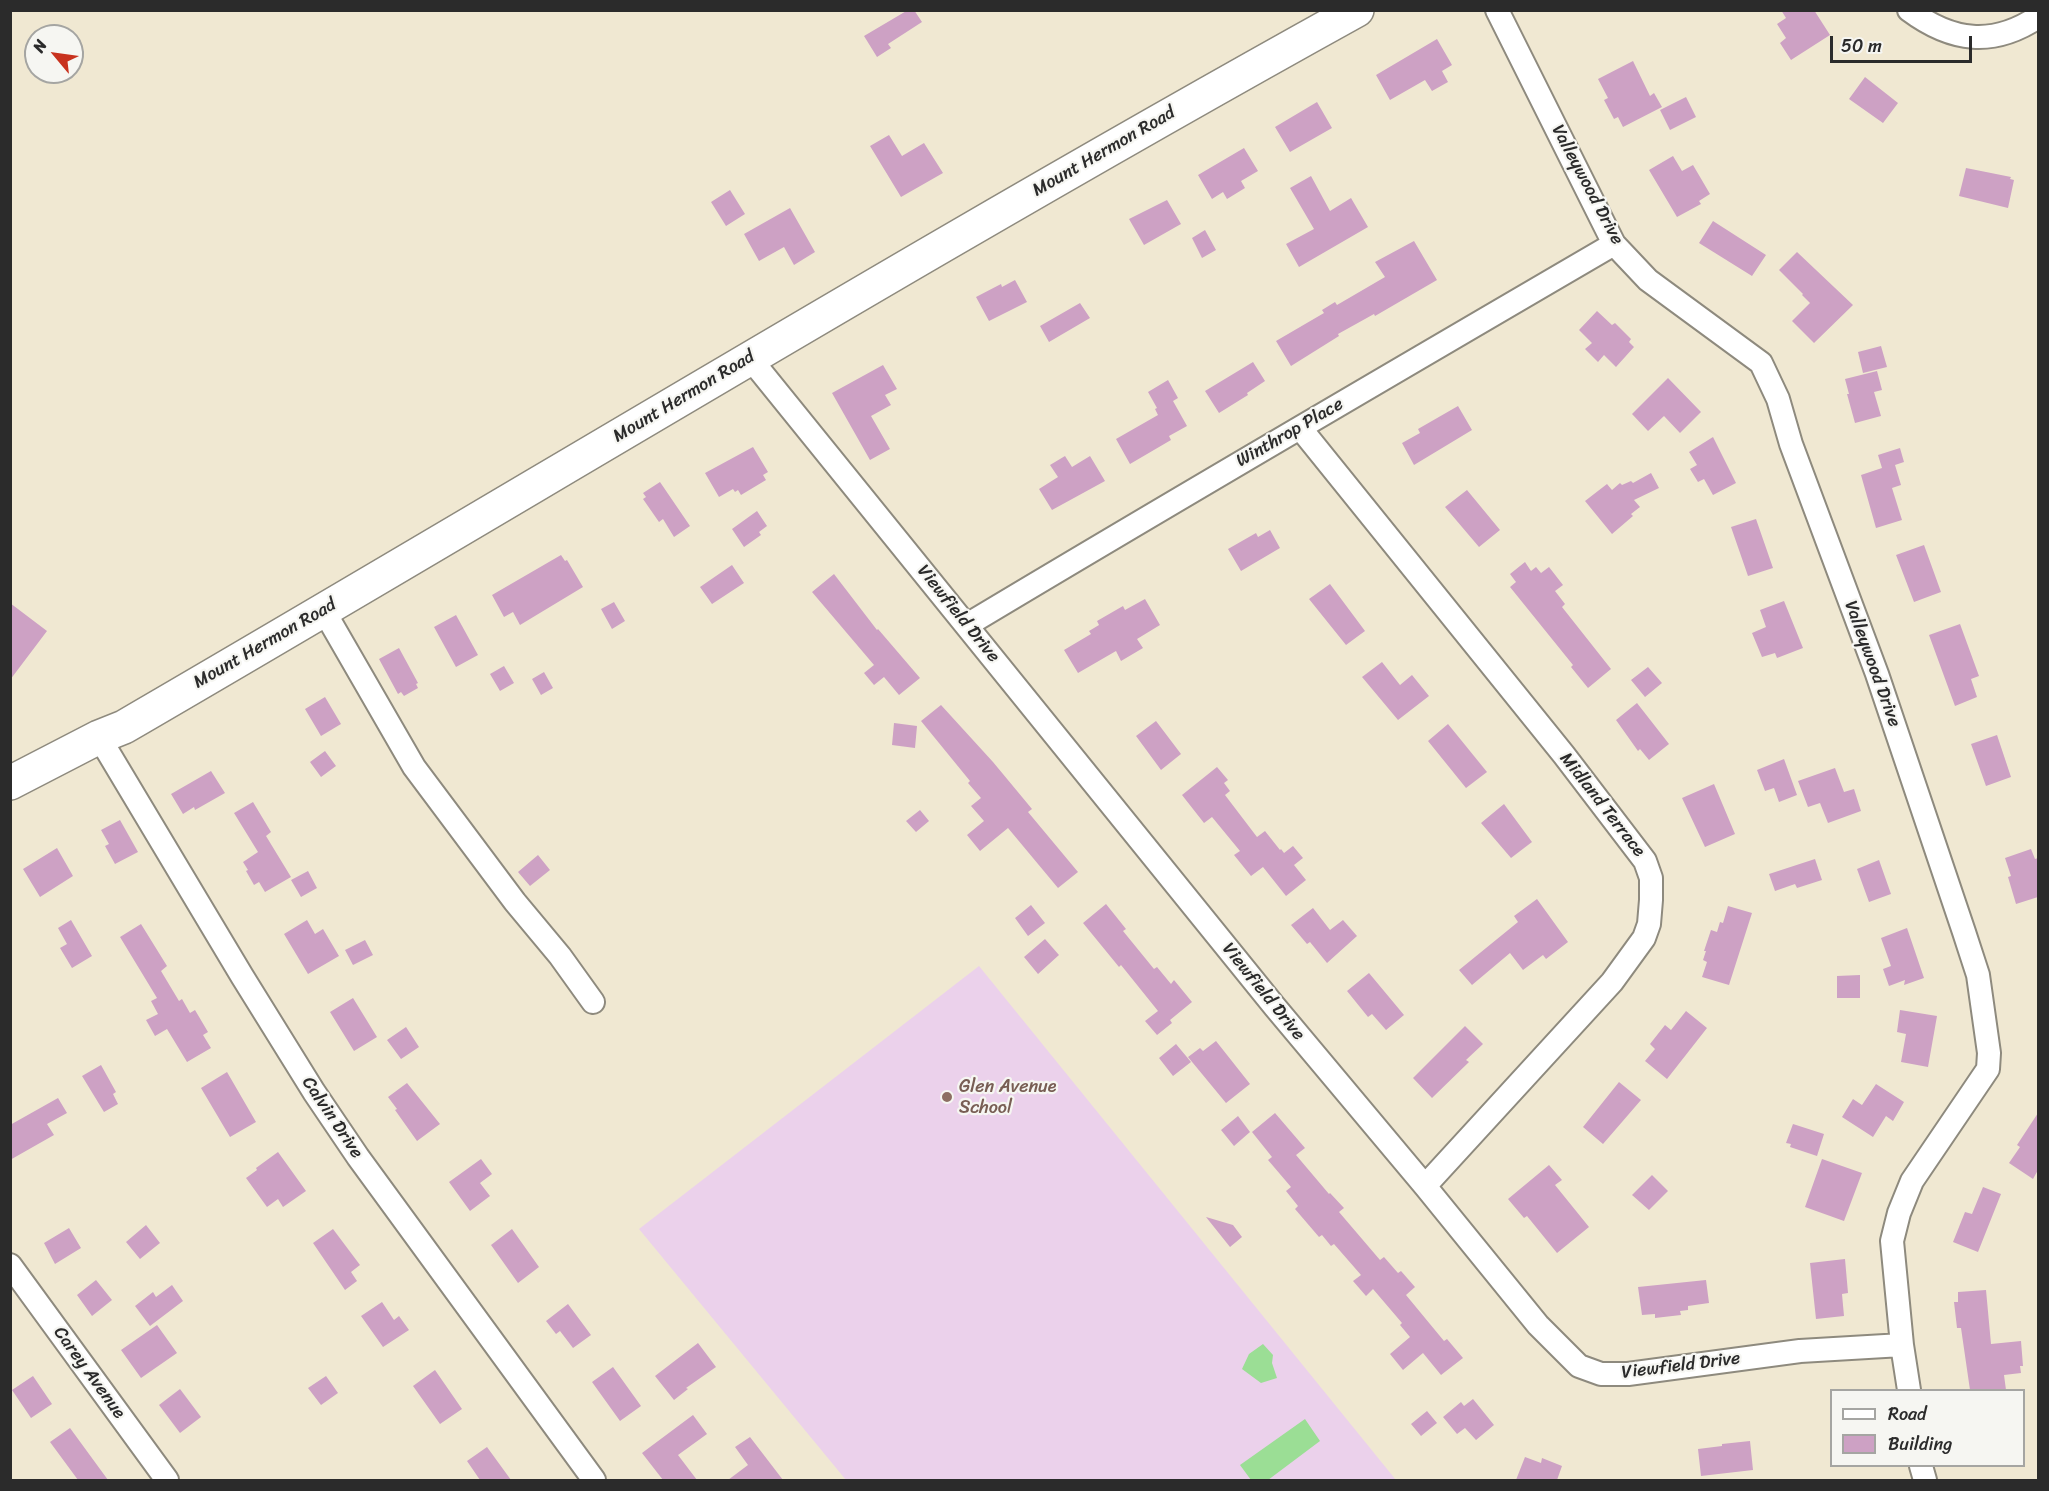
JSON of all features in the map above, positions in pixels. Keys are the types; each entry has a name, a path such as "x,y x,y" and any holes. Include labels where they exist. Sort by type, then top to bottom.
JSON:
{"main road":[{"name":"Mount Hermon Road","path":"10,783 99,737 124,727 324,611 749,357 828,314 1082,164 1357,10"}],"street":[{"name":"Valleywood Drive","path":"1497,10 1614,244 1648,279 1761,363 1778,399 1791,444 1877,674 1978,975 1989,1053 1988,1069 1912,1181 1899,1213 1892,1241 1902,1345 1909,1389"},
{"path":"1909,10 1928,24 1946,33 1984,38 2019,28 2038,16"},
{"name":"Winthrop Place","path":"967,625 1239,462 1301,429 1614,244"},
{"name":"Viewfield Drive","path":"749,357 1275,1007 1538,1325 1579,1366 1601,1374 1628,1374 1800,1351 1902,1345"},
{"name":"Midland Terrace","path":"1301,429 1564,755 1645,861 1651,878 1649,924 1644,938 1612,982 1425,1186"},
{"path":"324,611 414,767 593,1002"},
{"name":"Calvin Drive","path":"99,737 298,1067 358,1157 594,1480"},
{"name":"Carey Avenue","path":"10,1265 167,1480"}],"shaded area":[{"name":"Glen Avenue School","path":"979,966 1396,1480 846,1480 639,1229"}],"green space":[{"path":"1263,1344 1273,1355 1272,1363 1277,1378 1261,1383 1242,1369 1249,1354"},
{"path":"1305,1419 1320,1441 1268,1480 1251,1480 1240,1465"}],"building":[{"path":"908,10 914,10 922,22 888,44 891,48 877,57 864,36"},
{"path":"1781,10 1814,10 1830,35 1791,60 1780,43 1786,38 1777,24 1786,18"},
{"path":"1437,39 1452,65 1442,71 1448,82 1432,91 1425,80 1390,100 1376,75"},
{"path":"1633,61 1650,96 1654,93 1662,107 1623,127 1618,117 1614,119 1604,100 1608,98 1598,79"},
{"path":"1865,77 1898,103 1883,123 1849,99"},
{"path":"1686,97 1696,117 1670,130 1660,110"},
{"path":"1317,102 1332,128 1290,152 1275,127"},
{"path":"889,135 902,156 924,143 943,173 901,197 870,146"},
{"path":"1244,148 1258,171 1241,181 1245,188 1227,199 1223,192 1212,199 1198,175"},
{"path":"1673,156 1682,171 1693,165 1710,194 1699,201 1701,204 1677,217 1649,170"},
{"path":"1966,168 2011,177 2010,179 2014,180 2008,208 1959,196"},
{"path":"1311,176 1330,211 1351,198 1368,227 1299,267 1286,244 1314,229 1290,188"},
{"path":"730,190 745,214 726,226 711,202"},
{"path":"1167,200 1181,224 1144,245 1129,219"},
{"path":"790,208 815,252 794,265 784,247 759,261 744,234"},
{"path":"1713,221 1766,255 1752,276 1699,243"},
{"path":"1205,230 1216,250 1202,258 1192,238"},
{"path":"1414,241 1437,280 1375,316 1374,314 1338,334 1339,336 1291,366 1276,341 1324,313 1322,310 1335,302 1337,305 1385,277 1375,262"},
{"path":"1797,252 1853,305 1814,343 1792,321 1810,303 1779,270"},
{"path":"1015,280 1027,302 989,321 976,297 1001,284 1002,287"},
{"path":"1080,303 1090,318 1049,342 1040,326"},
{"path":"1597,311 1612,325 1615,323 1631,339 1629,342 1634,347 1616,367 1604,355 1598,362 1585,349 1592,343 1579,330"},
{"path":"1881,346 1887,367 1863,373 1858,352"},
{"path":"1253,362 1265,381 1219,413 1205,391"},
{"path":"883,365 897,389 885,395 891,405 871,416 890,449 870,460 832,393"},
{"path":"1877,371 1882,390 1874,392 1881,416 1855,423 1845,379"},
{"path":"1668,378 1701,412 1680,433 1664,416 1648,431 1632,414"},
{"path":"1168,380 1178,398 1173,401 1187,426 1169,436 1171,440 1130,464 1116,439 1158,415 1155,409 1157,408 1148,392"},
{"path":"1458,406 1472,430 1414,465 1402,443 1420,433 1418,429"},
{"path":"1713,437 1736,483 1713,495 1704,479 1698,482 1690,469 1697,465 1689,452"},
{"path":"753,447 768,472 763,475 766,480 741,495 738,490 735,492 733,489 719,497 705,473"},
{"path":"1900,448 1904,462 1895,465 1901,485 1892,488 1902,520 1876,528 1861,475 1882,468 1878,455"},
{"path":"1065,456 1072,467 1090,456 1105,481 1052,510 1039,489 1058,477 1050,465"},
{"path":"1651,473 1659,488 1634,500 1640,507 1612,534 1585,501 1607,484 1612,490 1620,483 1622,485 1631,481 1633,483"},
{"path":"660,482 690,526 674,537 663,519 659,522 643,499 646,497 643,493"},
{"path":"1467,490 1500,530 1479,547 1445,507"},
{"path":"757,511 767,526 759,532 761,535 744,547 732,529"},
{"path":"1756,519 1773,568 1748,576 1731,527"},
{"path":"1270,530 1280,548 1241,571 1228,549 1256,533 1258,537"},
{"path":"1924,545 1941,592 1914,602 1896,555"},
{"path":"561,555 565,561 567,560 583,587 520,625 513,612 504,617 492,595"},
{"path":"1525,562 1531,571 1536,567 1541,573 1549,567 1563,585 1555,591 1565,604 1562,607 1611,669 1588,688 1571,667 1573,665 1510,587 1516,582 1510,574"},
{"path":"732,565 744,583 712,604 700,587"},
{"path":"834,574 877,630 920,678 899,695 884,677 874,685 864,673 874,665 812,592"},
{"path":"1330,584 1365,631 1346,645 1309,599"},
{"path":"1145,599 1160,625 1137,639 1143,648 1121,661 1116,651 1078,673 1064,650 1091,634 1089,631 1099,625 1097,621 1123,606 1125,610"},
{"path":"1784,601 1803,648 1777,658 1775,653 1762,657 1752,633 1766,627 1760,610"},
{"path":"614,602 625,621 612,629 601,609"},
{"path":"10,603 47,631 10,680"},
{"path":"456,615 478,655 456,667 434,627"},
{"path":"1960,624 1979,676 1971,679 1977,697 1955,706 1929,635"},
{"path":"399,648 418,683 416,684 418,688 404,696 401,692 398,694 379,659"},
{"path":"1382,662 1400,685 1412,675 1429,696 1398,720 1362,677"},
{"path":"504,666 514,683 500,691 490,674"},
{"path":"1648,667 1662,683 1645,697 1631,680"},
{"path":"544,672 553,688 541,695 532,679"},
{"path":"325,697 341,724 321,736 305,709"},
{"path":"1637,703 1669,744 1649,760 1640,749 1638,751 1616,720"},
{"path":"941,705 1032,809 1028,812 1078,872 1058,888 1008,828 980,851 967,835 984,821 971,806 981,798 921,721"},
{"path":"1156,721 1181,754 1161,770 1136,736"},
{"path":"894,723 917,726 915,748 892,745"},
{"path":"1448,724 1487,772 1466,788 1428,741"},
{"path":"1997,735 2011,777 1986,786 1971,744"},
{"path":"325,751 336,766 321,777 310,762"},
{"path":"1784,759 1797,795 1779,802 1774,788 1765,791 1757,770"},
{"path":"1217,767 1228,780 1224,783 1230,791 1225,795 1257,837 1265,831 1284,853 1293,846 1303,858 1294,865 1306,880 1286,896 1263,867 1251,876 1234,855 1240,851 1212,817 1204,823 1182,795"},
{"path":"1835,768 1844,792 1854,789 1861,811 1828,823 1820,803 1808,807 1798,781"},
{"path":"211,771 225,793 183,814 171,794"},
{"path":"1714,784 1735,834 1705,847 1682,798"},
{"path":"253,802 271,832 266,836 291,877 265,892 259,882 254,885 246,871 248,870 243,862 258,852 234,813"},
{"path":"1504,804 1532,842 1511,858 1481,823"},
{"path":"920,810 929,821 916,832 906,821"},
{"path":"120,820 138,852 115,864 105,846 109,844 101,830"},
{"path":"57,848 73,876 40,897 23,869"},
{"path":"2031,849 2035,859 2038,858 2038,897 2016,904 2005,858"},
{"path":"538,855 550,870 530,886 518,872"},
{"path":"1815,859 1822,880 1797,888 1795,884 1775,891 1769,874"},
{"path":"1879,860 1891,894 1869,902 1857,869"},
{"path":"308,871 317,888 301,897 291,880"},
{"path":"1537,899 1568,942 1546,959 1543,955 1523,970 1510,953 1472,985 1459,970 1518,922 1514,916"},
{"path":"1106,904 1126,929 1123,931 1154,969 1157,967 1171,984 1174,980 1192,1002 1170,1020 1172,1023 1157,1035 1145,1021 1158,1011 1083,923"},
{"path":"1031,905 1045,923 1028,936 1015,918"},
{"path":"1728,906 1752,913 1729,985 1702,977 1707,962 1703,960 1706,951 1704,951 1711,930 1717,932 1720,922 1723,923"},
{"path":"1313,908 1330,930 1343,920 1357,936 1327,963 1310,942 1307,944 1291,925"},
{"path":"71,920 92,956 72,968 60,948 67,944 58,928"},
{"path":"307,920 315,934 323,929 339,956 308,974 284,934"},
{"path":"141,924 167,966 161,971 179,1001 182,999 190,1013 195,1010 208,1032 203,1035 211,1048 187,1062 167,1029 155,1036 146,1020 158,1014 151,1001 157,998 120,937"},
{"path":"1907,928 1924,978 1904,985 1905,980 1889,986 1883,969 1891,966 1881,938"},
{"path":"1045,939 1059,955 1038,974 1024,957"},
{"path":"365,940 373,955 353,965 345,950"},
{"path":"1369,973 1404,1015 1386,1030 1372,1014 1368,1017 1347,991"},
{"path":"1860,975 1860,998 1837,998 1837,976"},
{"path":"353,998 377,1037 354,1051 330,1012"},
{"path":"1900,1010 1937,1016 1928,1067 1901,1062 1906,1034 1897,1032"},
{"path":"1686,1011 1707,1028 1667,1079 1645,1061 1655,1049 1650,1044 1665,1025 1671,1030"},
{"path":"1465,1026 1483,1044 1466,1060 1469,1062 1432,1098 1413,1078"},
{"path":"406,1027 419,1047 401,1059 387,1040"},
{"path":"1216,1041 1250,1084 1226,1103 1188,1057 1200,1048 1203,1051"},
{"path":"1176,1044 1191,1062 1173,1076 1159,1058"},
{"path":"101,1065 116,1092 113,1094 118,1104 104,1112 82,1076"},
{"path":"227,1072 256,1122 230,1137 201,1088"},
{"path":"1619,1082 1641,1100 1603,1144 1583,1127"},
{"path":"407,1083 440,1124 417,1141 388,1097"},
{"path":"1876,1084 1904,1102 1893,1121 1886,1116 1873,1137 1842,1117 1853,1099 1862,1105"},
{"path":"58,1098 67,1113 47,1124 54,1135 10,1160 10,1125"},
{"path":"1275,1113 1305,1148 1296,1155 1344,1208 1339,1212 1380,1260 1384,1257 1415,1287 1406,1295 1444,1341 1447,1339 1463,1358 1441,1375 1423,1353 1403,1370 1390,1354 1410,1337 1400,1325 1402,1323 1373,1289 1366,1296 1353,1281 1361,1275 1334,1244 1331,1246 1322,1235 1319,1237 1295,1209 1298,1206 1286,1191 1291,1187 1268,1160 1272,1157 1252,1132"},
{"path":"2038,1113 2038,1170 2033,1179 2009,1163 2020,1147 2017,1145"},
{"path":"1238,1116 1250,1132 1234,1146 1221,1130"},
{"path":"1793,1124 1824,1134 1817,1156 1790,1147 1791,1144 1786,1143"},
{"path":"278,1152 306,1191 283,1207 278,1199 267,1207 246,1178"},
{"path":"481,1159 492,1174 480,1183 490,1196 470,1211 449,1182"},
{"path":"1822,1159 1862,1173 1844,1221 1805,1207"},
{"path":"1549,1165 1562,1180 1555,1185 1589,1227 1557,1253 1527,1216 1524,1218 1508,1199"},
{"path":"1652,1175 1668,1191 1649,1210 1632,1195"},
{"path":"1983,1187 2001,1194 1978,1252 1953,1242 1965,1212 1972,1214"},
{"path":"1206,1217 1233,1225 1242,1237 1230,1247"},
{"path":"146,1225 160,1243 140,1259 126,1242"},
{"path":"69,1228 81,1248 55,1264 44,1243"},
{"path":"333,1229 360,1265 351,1272 357,1281 345,1290 313,1243"},
{"path":"512,1229 539,1267 518,1283 491,1245"},
{"path":"1845,1259 1848,1293 1842,1294 1844,1316 1816,1319 1810,1263"},
{"path":"96,1280 112,1300 92,1316 77,1295"},
{"path":"1706,1280 1709,1303 1688,1306 1688,1310 1680,1311 1681,1315 1655,1318 1655,1314 1642,1315 1638,1287"},
{"path":"172,1285 183,1301 150,1326 135,1306 153,1292 156,1297"},
{"path":"1986,1290 1991,1344 2021,1341 2023,1366 2020,1366 2021,1373 2004,1375 2006,1389 1970,1389 1961,1328 1957,1328 1954,1302 1958,1302 1958,1292"},
{"path":"382,1302 394,1320 399,1316 409,1330 383,1347 361,1316"},
{"path":"568,1304 591,1335 573,1348 560,1331 556,1334 546,1321"},
{"path":"157,1325 177,1353 141,1378 121,1350"},
{"path":"698,1343 716,1367 686,1388 688,1389 674,1400 655,1376"},
{"path":"613,1367 641,1406 620,1421 592,1382"},
{"path":"435,1370 462,1409 440,1424 413,1386"},
{"path":"33,1376 52,1404 31,1418 12,1390"},
{"path":"326,1376 338,1393 321,1405 308,1388"},
{"path":"180,1389 201,1417 180,1433 159,1405"},
{"path":"1473,1399 1494,1425 1476,1440 1465,1428 1457,1434 1443,1417 1461,1402 1464,1406"},
{"path":"1427,1411 1437,1423 1421,1436 1411,1424"},
{"path":"693,1415 707,1434 678,1455 697,1480 663,1480 642,1453"},
{"path":"70,1428 108,1480 78,1480 50,1442"},
{"path":"750,1437 783,1480 728,1480 748,1465 735,1447"},
{"path":"1750,1441 1753,1470 1701,1476 1698,1449"},
{"path":"487,1447 511,1480 480,1480 467,1461"},
{"path":"1525,1457 1541,1463 1542,1458 1562,1466 1557,1480 1516,1480"}],"place":[{"name":"Glen Avenue School","path":"947,1097"}]}
